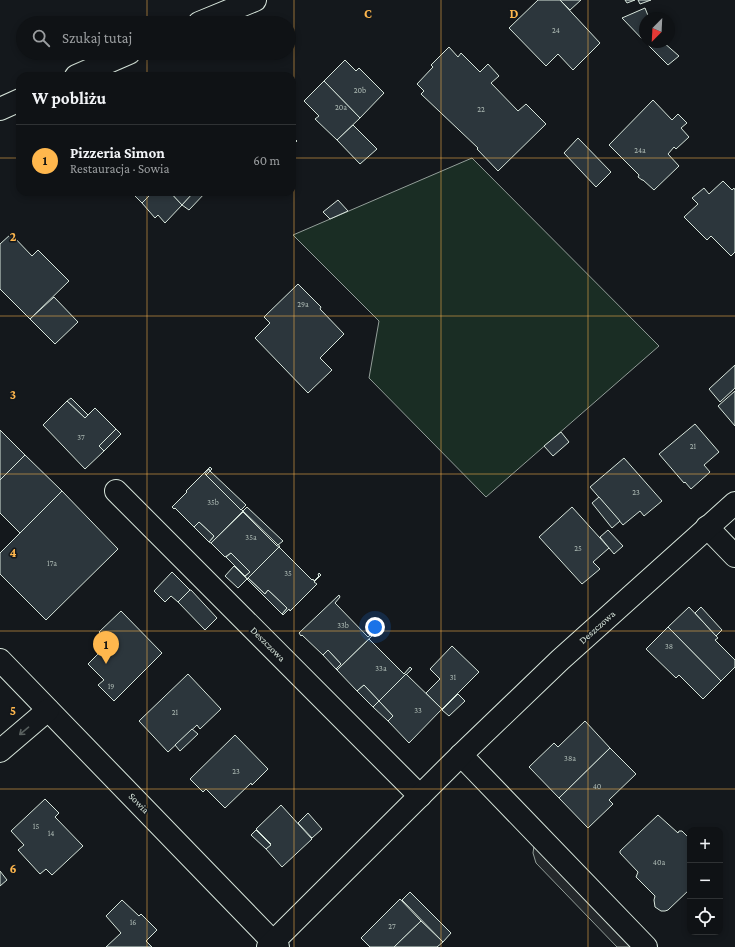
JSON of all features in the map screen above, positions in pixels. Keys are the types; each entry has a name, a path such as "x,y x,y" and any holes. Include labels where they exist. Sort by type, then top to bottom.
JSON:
{"street":[{"path":"216,16 254,0"},
{"path":"85,72 113,60"},
{"path":"0,108 16,102"},
{"name":"Deszczowa","path":"116,491 420,796"},
{"name":"Deszczowa","path":"273,945 420,796 560,660 735,503"},
{"path":"707,527 735,556"},
{"name":"Sowia","path":"0,660 273,945"},
{"path":"0,751 48,710"},
{"path":"462,755 646,947"}],"green space":[{"path":"472,158 659,346 486,497 369,378 379,321 293,235"}],"shaded area":[{"path":"534,846 632,947 617,947 536,863 533,853"}],"building":[{"path":"538,0 560,0 600,43 573,70 558,54 546,66 509,28"},
{"path":"560,0 581,0 570,10"},
{"path":"625,0 635,0 627,3"},
{"path":"638,0 651,0 640,4"},
{"path":"645,8 647,12 639,12 639,36 622,18"},
{"path":"449,47 458,57 461,53 480,72 488,64 499,76 491,83 518,111 526,104 546,124 498,171 477,149 478,148 421,94 424,91 417,84 433,67 431,65"},
{"path":"651,48 670,48 679,56 668,65"},
{"path":"345,60 356,71 359,68 384,93 360,118 324,81"},
{"path":"324,81 360,118 337,140 315,119 319,116 304,101"},
{"path":"653,100 672,120 678,114 687,123 681,128 689,137 676,149 674,147 668,154 679,166 654,190 638,177 639,175 609,145"},
{"path":"353,125 377,149 360,164 337,140"},
{"path":"578,138 611,172 596,187 564,153"},
{"path":"723,181 732,190 734,188 735,190 735,252 731,256 711,236 707,240 684,217 698,204 692,198 704,188 709,194"},
{"path":"135,196 149,196 142,203"},
{"path":"149,196 174,196 182,205 165,223 158,215 155,218 142,203"},
{"path":"174,196 190,196 182,205"},
{"path":"190,196 202,196 189,210 182,205"},
{"path":"338,200 348,211 330,219 323,212"},
{"path":"11,234 32,256 38,250 69,281 30,319 0,289 0,244"},
{"path":"298,284 321,307 320,309 344,334 320,358 332,370 308,393 255,338 270,323 264,317"},
{"path":"54,297 78,322 55,344 30,319"},
{"path":"735,365 735,388 720,402 709,389"},
{"path":"735,391 735,426 718,406"},
{"path":"71,398 88,415 85,418 67,401"},
{"path":"67,401 85,418 95,408 116,429 99,446 104,451 85,469 43,425"},
{"path":"695,424 719,452 704,465 710,472 691,489 659,454"},
{"path":"116,429 121,434 104,451 99,446"},
{"path":"0,430 25,455 0,480"},
{"path":"561,432 569,442 553,456 544,446"},
{"path":"25,455 62,491 20,533 0,513 0,480"},
{"path":"624,458 662,501 644,516 640,511 623,525 590,487"},
{"path":"210,467 212,469 210,471 209,469 205,474 243,511 211,543 209,542 214,536 199,522 194,527 175,508 174,509 172,507"},
{"path":"210,471 246,505 241,510 206,475"},
{"path":"62,491 118,549 46,620 0,574 0,553"},
{"path":"599,497 620,521 612,528 592,503"},
{"path":"247,507 283,541 278,545 243,511"},
{"path":"572,507 609,548 593,562 600,569 582,584 539,537"},
{"path":"243,512 277,546 280,546 247,579 245,576 250,572 231,553 225,557 211,543"},
{"path":"199,522 214,536 209,542 194,527"},
{"path":"608,530 623,546 614,554 600,537"},
{"path":"279,547 312,580 313,579 314,581 319,576 319,573 321,575 314,582 317,584 290,611 289,609 283,615 282,614 287,608 268,590 265,594 248,578"},
{"path":"231,553 250,572 245,576 226,557"},
{"path":"234,566 247,579 238,588 225,576"},
{"path":"172,572 190,590 178,602 171,596 165,602 154,591"},
{"path":"248,578 265,594 268,590 287,608 282,614 247,579"},
{"path":"190,590 217,618 205,630 178,602"},
{"path":"339,595 340,597 335,603 368,637 374,631 376,632 337,670 336,669 341,664 328,650 323,655 299,633"},
{"path":"689,607 718,638 715,640 735,660 735,667 721,681 668,627"},
{"path":"701,607 722,630 716,636 695,613"},
{"path":"121,611 162,653 114,701 98,685 104,680 88,664 109,643 99,632"},
{"path":"668,627 721,681 703,699 679,675 676,678 646,649"},
{"path":"369,639 404,674 410,667 412,669 379,701 364,685 357,691 337,670"},
{"path":"452,646 479,672 442,709 426,693 440,679 430,669"},
{"path":"328,650 341,664 336,669 323,655"},
{"path":"188,674 221,709 200,729 197,725 168,752 139,721"},
{"path":"406,674 442,709 409,743 388,721 393,716 379,701"},
{"path":"364,685 379,701 373,707 357,691"},
{"path":"458,694 465,701 449,716 442,710"},
{"path":"379,701 393,716 388,721 373,707"},
{"path":"585,721 610,748 559,798 529,767 554,743 558,747"},
{"path":"192,729 198,734 180,751 175,745"},
{"path":"235,735 268,769 225,808 206,789 203,792 190,779"},
{"path":"610,748 636,774 609,800 613,804 588,828 559,798"},
{"path":"45,799 59,813 55,817 83,846 52,875 46,869 40,874 18,850 24,845 11,831"},
{"path":"281,805 312,839 282,867 266,849 271,844 256,829"},
{"path":"308,813 322,829 312,838 298,823"},
{"path":"658,815 678,833 679,831 682,831 687,836 687,892 668,910 661,911 655,907 655,896 636,877 638,872 620,853 620,851"},
{"path":"256,830 271,845 266,849 251,835"},
{"path":"0,871 7,880 0,886"},
{"path":"410,892 451,933 443,942 402,900"},
{"path":"400,899 421,921 394,947 370,947 361,938"},
{"path":"122,900 139,916 141,914 157,930 146,941 152,947 106,947 121,933 106,916"},
{"path":"421,921 443,942 437,947 394,947"}],"place":[{"name":"Pizzeria Simon","path":"106,664"}]}
